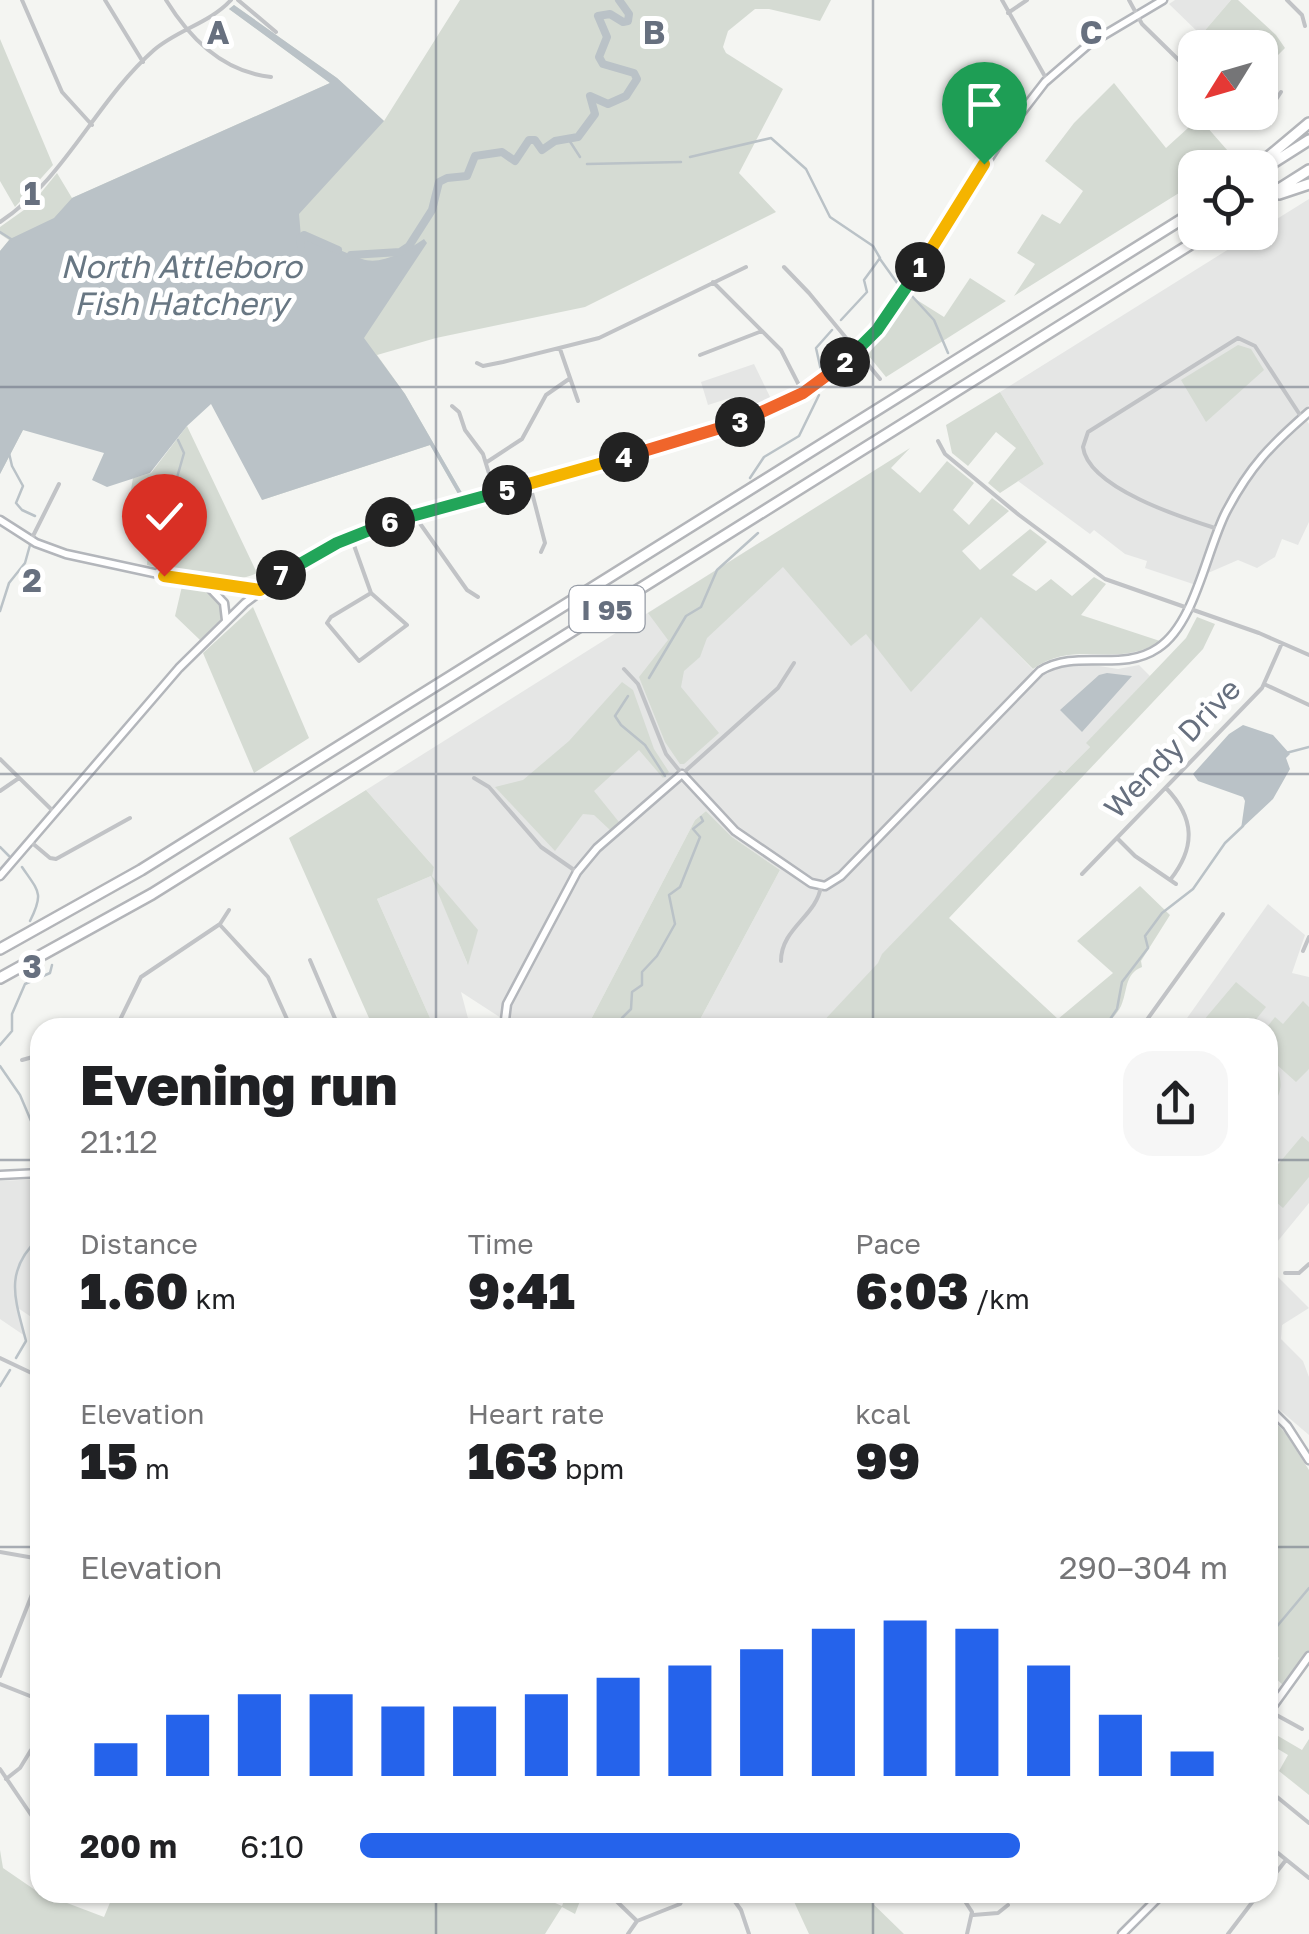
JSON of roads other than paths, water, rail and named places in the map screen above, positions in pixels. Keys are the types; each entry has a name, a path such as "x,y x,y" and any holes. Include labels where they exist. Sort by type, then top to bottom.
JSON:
{"highway":[{"path":"1278,150 1309,123"},
{"path":"1278,157 1309,140"},
{"path":"1278,189 1309,170"},
{"path":"1278,194 1309,184"},
{"name":"I 95","path":"0,948 141,870 1178,222"},
{"name":"I 95","path":"0,978 152,894 1181,250"}],"street":[{"path":"22,0 62,92 92,124"},
{"path":"104,0 143,62"},
{"path":"166,0 185,31 235,69 271,77"},
{"path":"0,222 32,198 160,45 234,0 276,32"},
{"path":"1002,0 1046,80"},
{"path":"1008,13 1028,0"},
{"path":"1129,0 1137,16 1178,58"},
{"path":"0,876 179,668 260,590 297,564 350,537 724,428 803,393 857,351 890,313 1004,134 1046,80 1089,44 1163,0"},
{"path":"1287,0 1302,15 1306,26"},
{"path":"1278,96 1281,92"},
{"path":"477,363 483,366 599,338 746,266"},
{"path":"784,267 880,379"},
{"path":"713,282 784,356 803,393"},
{"path":"700,355 762,331"},
{"path":"1218,529 1143,503 1090,466 1082,447 1088,432 1238,338 1250,341 1260,352 1302,418"},
{"path":"560,349 578,401"},
{"path":"487,462 522,439 546,395 569,379"},
{"path":"452,406 460,412 465,430 487,462 492,494"},
{"path":"624,669 638,684 666,754 735,831 820,886 830,884 1040,671 1078,658 1120,661 1148,654 1174,634 1218,529 1256,461 1309,412"},
{"path":"938,441 945,454 1089,569 1112,582 1309,654"},
{"path":"30,540 59,484"},
{"path":"529,484 545,543 541,552"},
{"path":"414,516 478,598"},
{"path":"0,520 30,540 66,554 206,584 260,590"},
{"path":"350,537 371,593 407,625 359,662 328,623 371,593"},
{"path":"206,584 224,603 226,621"},
{"name":"Wendy Drive","path":"1082,874 1264,684 1282,643"},
{"path":"506,1018 508,1004 577,872 597,848 778,688 794,663"},
{"path":"1264,684 1309,705"},
{"path":"0,759 55,813"},
{"path":"0,790 19,778"},
{"path":"474,778 490,787 541,847 577,872"},
{"path":"1166,787 1180,804 1190,832 1183,862 1170,880"},
{"path":"31,842 50,858 56,858 130,818"},
{"path":"1116,838 1176,884"},
{"path":"780,961 785,938 818,898 820,886"},
{"path":"120,1018 132,989 146,972 220,924 229,910"},
{"path":"1148,1018 1223,914"},
{"path":"220,924 268,977 287,1018"},
{"path":"1303,951 1309,938"},
{"path":"310,960 336,1018"},
{"path":"22,1060 30,1058"},
{"path":"0,1176 30,1174"},
{"path":"1286,1273 1299,1273 1309,1264"},
{"path":"0,1358 30,1372"},
{"path":"1278,1417 1309,1460"},
{"path":"0,1552 30,1557"},
{"path":"0,1676 30,1600"},
{"path":"1278,1698 1309,1656"},
{"path":"0,1684 30,1696"},
{"path":"1278,1717 1302,1730"},
{"path":"6,1779 20,1768 30,1752"},
{"path":"0,1770 30,1814"},
{"path":"1278,1798 1309,1823"},
{"path":"1278,1853 1309,1878"},
{"path":"1278,1870 1286,1860"},
{"path":"618,1903 637,1921"},
{"path":"628,1934 637,1921 680,1903"},
{"path":"736,1903 749,1934"},
{"path":"966,1903 973,1915 967,1934"},
{"path":"1122,1934 1153,1903"},
{"path":"1228,1934 1252,1903"},
{"path":"973,1915 998,1913 1008,1905"}],"water":[{"name":"North Attleboro Fish Hatchery","path":"234,5 337,78 384,121 299,214 301,237 370,261 395,255 424,239 427,243 364,338 405,394 465,498 461,499 430,445 262,500 211,404 187,426 150,473 107,487 92,480 104,453 23,430 0,474 0,251 10,239 54,218 72,198 330,83 229,9"},
{"path":"1099,675 1132,676 1082,732 1060,710"},
{"path":"1243,725 1273,735 1290,754 1286,758 1290,769 1273,799 1241,829 1243,797 1198,781 1193,774 1229,734"}],"waterway":[{"path":"351,255 400,252 409,246 432,210 439,182 467,176 475,156 502,152 515,161 529,140 535,140 542,150 555,141 578,137 595,114 590,96 608,104 626,96 637,79 634,73 603,64 599,57 607,37 598,16 610,14 628,21 629,14 619,0"},
{"path":"690,157 771,138 806,169 830,217 873,246 880,258 864,280 867,292 841,320"},
{"path":"569,140 580,157"},
{"path":"587,164 681,162"},
{"path":"0,232 11,239"},
{"path":"301,245 304,235 338,250"},
{"path":"880,259 900,287"},
{"path":"911,295 934,320 948,353"},
{"path":"822,375 816,348 832,330"},
{"path":"750,478 764,457 799,436 819,395"},
{"path":"178,440 184,453 176,481 185,509"},
{"path":"9,453 23,486 16,503 35,516"},
{"path":"649,678 686,616 701,607 717,570 758,533"},
{"path":"0,611 9,583 25,563 30,545"},
{"path":"628,696 615,716 645,745 665,776"},
{"path":"1286,753 1309,747"},
{"path":"622,1018 631,1009 632,992 642,985 642,972 657,956 675,924 669,895 680,887 700,837 693,829 703,821 701,817"},
{"path":"1111,1018 1117,1009 1122,982 1148,948 1145,936 1162,913 1193,889 1225,843 1243,826"},
{"path":"0,847 9,856"},
{"path":"22,867 38,893 30,921"},
{"path":"0,1045 12,1031 12,1014 25,984 50,973 52,965"},
{"path":"0,1066 30,1118"},
{"path":"16,1358 26,1341 16,1299 16,1274 30,1248"},
{"path":"0,1386 10,1370"},
{"path":"1278,1625 1309,1588"}]}
